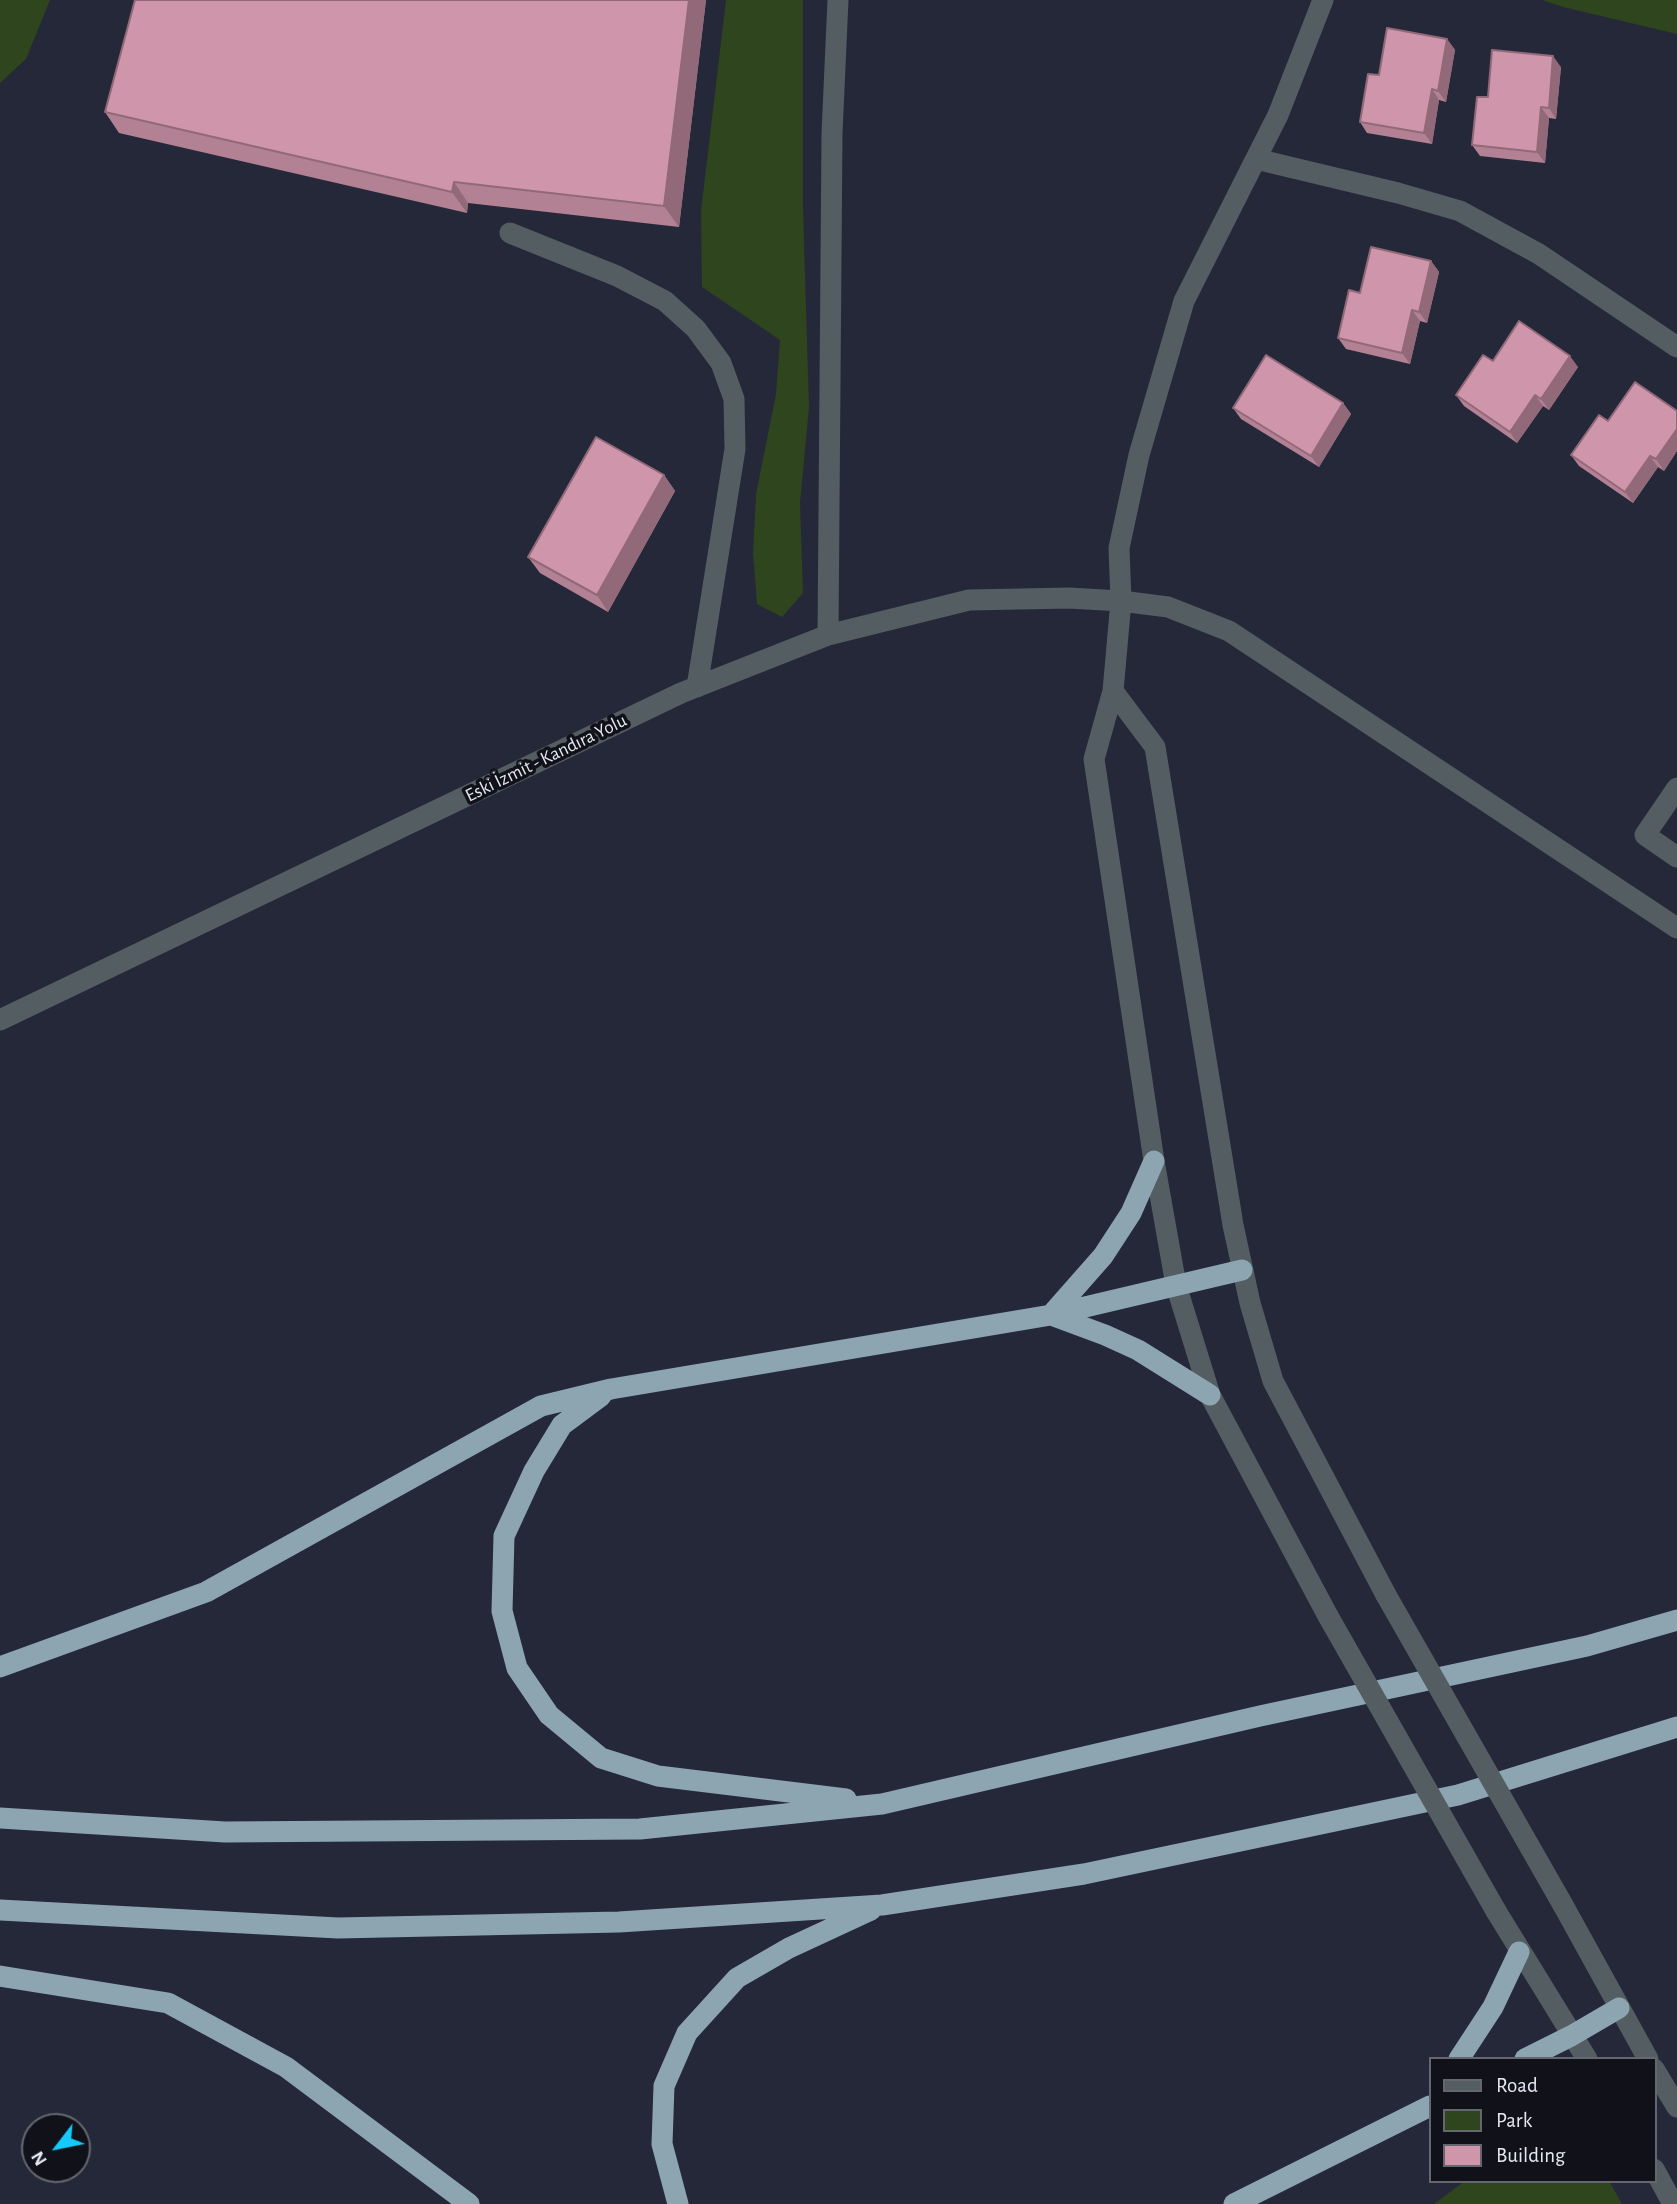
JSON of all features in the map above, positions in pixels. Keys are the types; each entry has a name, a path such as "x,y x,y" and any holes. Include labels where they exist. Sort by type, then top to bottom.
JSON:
{"highway":[{"path":"1051,1315 1103,1256 1131,1213 1154,1161"},
{"path":"0,1667 206,1592 541,1406 611,1389 1051,1315 1242,1270"},
{"path":"1051,1315 1138,1350 1210,1395"},
{"path":"611,1389 562,1425 534,1471 504,1536 502,1611 517,1668 549,1715 601,1758 658,1776 882,1804"},
{"path":"0,1818 225,1832 640,1829 882,1804 1260,1716 1587,1646 1677,1620"},
{"path":"0,1910 338,1928 619,1922 883,1905 1084,1874 1458,1796 1677,1727"},
{"path":"678,2204 662,2144 664,2086 687,2033 737,1978 789,1948 883,1905"},
{"path":"1460,2057 1493,2007 1519,1952"},
{"path":"0,1976 168,2003 286,2067 469,2204"},
{"path":"1529,2057 1619,2008"},
{"path":"1234,2204 1428,2107"}],"street":[{"path":"828,635 832,133 838,0"},
{"path":"1322,0 1278,116 1184,301 1139,455 1119,548 1121,601 1113,691 1094,759 1154,1161 1176,1285 1210,1395 1328,1616 1519,1952 1586,2057"},
{"path":"1256,159 1398,193 1460,211 1539,254 1677,347"},
{"path":"510,233 617,276 665,301 696,329 721,363 734,399 735,449 696,687"},
{"name":"Eski İzmit - Kandıra Yolu","path":"0,1020 696,687 828,635 969,600 1069,598 1121,601 1168,607 1229,631 1677,928"},
{"path":"1113,691 1155,747 1233,1226 1242,1270 1273,1381 1386,1595 1647,2057"},
{"path":"1677,788 1645,835 1677,857"},
{"path":"1656,2072 1677,2108"},
{"path":"1656,2173 1673,2204"}],"green space":[{"path":"0,0 50,0 26,59 0,83"},
{"path":"726,0 803,0 803,209 809,407 800,503 803,593 782,617 757,604 753,553 756,494 776,394 780,340 702,287 701,211"},
{"path":"1542,0 1677,0 1677,34 1563,7"},
{"path":"1462,2183 1610,2183 1622,2204 1434,2204"}],"building":[{"path":"135,0 689,0 664,206 454,182 452,192 105,112"},
{"path":"1387,28 1447,39 1438,91 1432,89 1424,133 1360,122 1368,74 1379,75"},
{"path":"1492,50 1553,56 1549,108 1541,107 1537,152 1472,145 1477,97 1488,97"},
{"path":"1371,247 1431,261 1419,312 1412,310 1402,353 1338,338 1349,290 1360,293"},
{"path":"1519,321 1570,356 1541,399 1535,395 1510,432 1456,395 1483,355 1493,361"},
{"path":"1266,355 1343,403 1311,456 1233,408"},
{"path":"1635,382 1677,411 1677,429 1656,459 1650,456 1625,492 1571,455 1599,415 1608,421"},
{"path":"596,437 664,475 597,595 528,557"}]}
